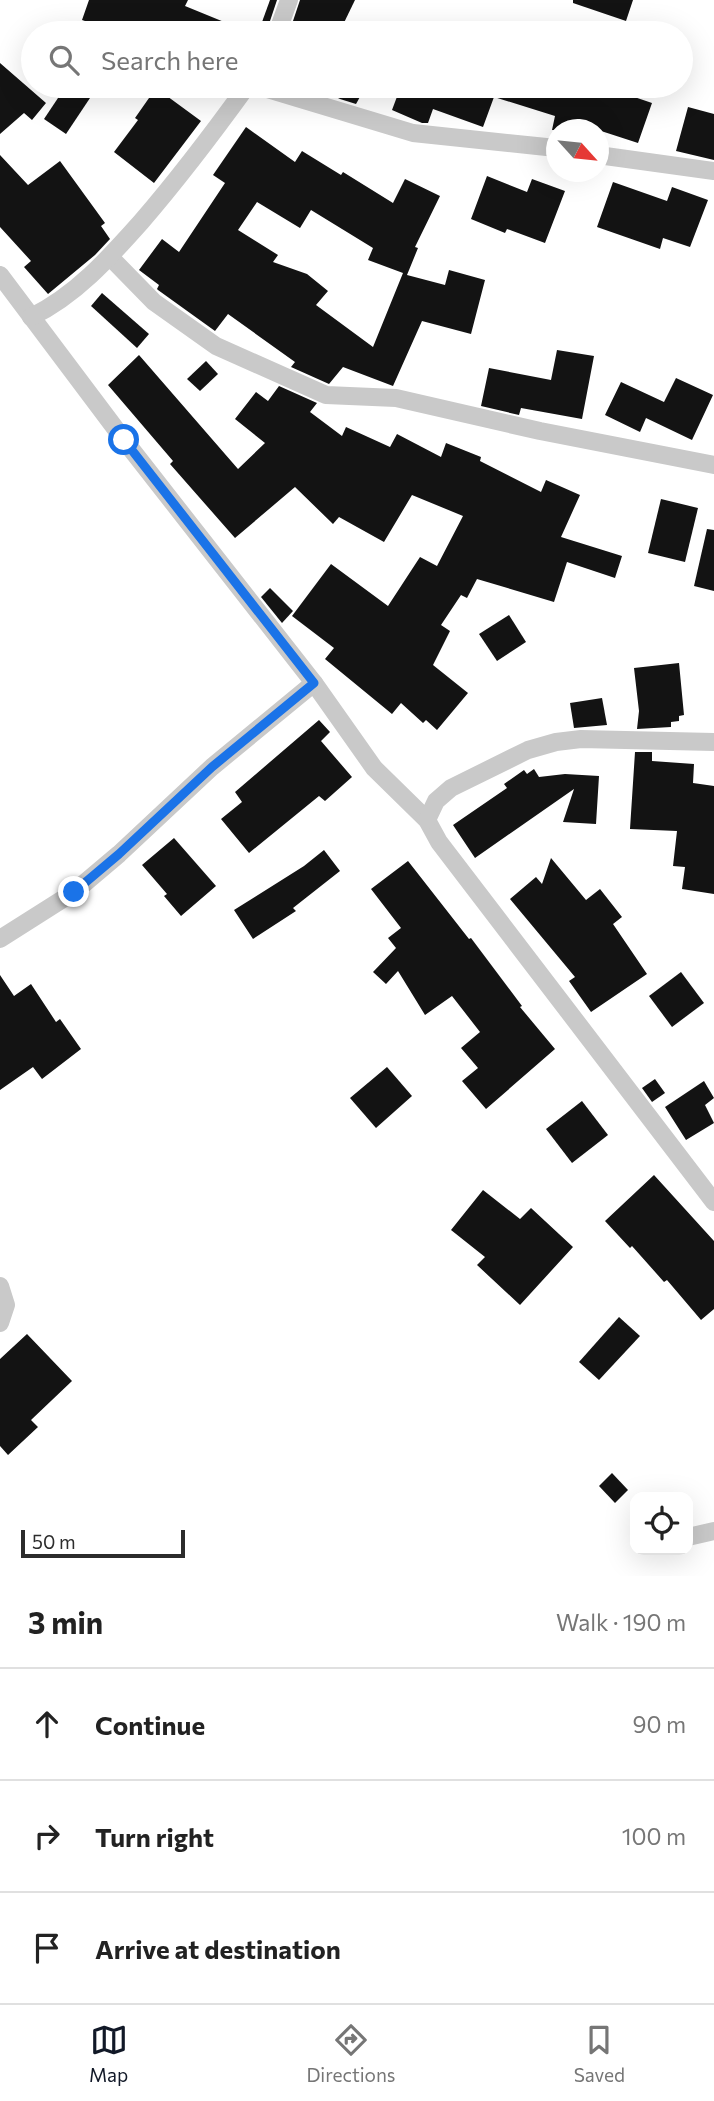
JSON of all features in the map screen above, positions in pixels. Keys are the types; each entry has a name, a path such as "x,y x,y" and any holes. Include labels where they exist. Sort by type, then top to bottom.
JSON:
{"street":[{"path":"281,21 289,0"},
{"path":"31,317 110,257 184,173 238,98"},
{"path":"297,98 414,133 546,147"},
{"path":"609,157 714,171"},
{"path":"110,257 154,302 216,346 326,395 396,398 540,432 714,465"},
{"path":"0,275 124,440 314,683 374,768 427,820 439,842 714,1202"},
{"path":"0,939 74,892 212,767 314,683"},
{"path":"427,820 436,800 451,788 481,771 556,741 714,741"},
{"path":"396,792 436,800"},
{"path":"0,1286 6,1305 0,1324"},
{"path":"693,1536 714,1531"}],"building":[{"path":"89,0 188,0 185,6 222,21 85,21 82,20"},
{"path":"270,0 277,0 270,21 262,21"},
{"path":"300,0 355,0 345,21 293,21"},
{"path":"573,0 633,0 626,21 573,3"},
{"path":"0,63 21,81 21,98 40,98 46,103 32,120 24,113 0,134"},
{"path":"58,98 90,98 66,134 44,119"},
{"path":"149,98 170,98 201,121 154,183 114,152 138,120 135,118"},
{"path":"338,98 359,98 356,104"},
{"path":"396,98 494,98 483,127 433,109 428,123 392,110"},
{"path":"497,98 637,98 652,103 638,143 609,134 609,119 554,119 555,116"},
{"path":"688,107 714,114 714,160 676,151"},
{"path":"246,127 295,162 302,151 341,175 343,172 393,203 405,179 440,196 415,247 418,248 407,275 445,285 449,270 485,280 471,334 422,321 393,386 343,367 329,384 291,367 295,362 228,314 215,331 158,290 159,285 139,270 162,239 179,252 225,183 213,175","holes":["257,202 300,228 311,210 373,248 368,260 403,273 373,347 316,305 328,291 307,274 273,262 278,255 238,230"]},
{"path":"0,155 28,185 60,161 105,223 101,226 110,239 48,294 24,267 31,261 0,227"},
{"path":"487,176 527,192 532,179 565,191 545,243 507,229 505,233 471,219"},
{"path":"613,182 667,201 672,187 708,200 690,247 663,238 660,249 597,227"},
{"path":"102,293 149,334 137,348 91,306"},
{"path":"557,350 594,356 582,419 521,408 519,415 481,406 489,368 551,380"},
{"path":"139,355 238,469 265,443 235,419 256,392 268,401 279,386 317,403 310,412 342,436 346,427 390,447 397,434 441,457 446,443 481,457 480,461 541,492 546,480 580,495 561,537 622,556 615,578 567,562 554,602 477,579 467,598 461,595 441,625 450,631 433,665 468,693 437,730 426,720 423,723 401,703 392,714 325,659 334,648 292,616 331,564 388,606 420,557 437,566 463,516 412,495 384,542 339,517 333,524 295,487 235,538 170,464 173,461 108,385"},
{"path":"206,361 218,374 200,391 187,379"},
{"path":"676,378 713,395 692,440 646,418 640,432 605,415 621,382 664,402"},
{"path":"661,499 698,508 685,562 648,553"},
{"path":"707,529 714,530 714,591 694,586"},
{"path":"270,588 293,611 282,623 261,597"},
{"path":"509,615 526,642 497,661 479,634"},
{"path":"679,663 684,715 679,716 679,721 671,722 671,727 637,729 639,711 634,668"},
{"path":"602,698 607,725 574,728 570,703"},
{"path":"319,720 330,732 321,741 352,777 325,801 319,796 249,853 221,819 242,802 235,792"},
{"path":"635,752 652,752 652,761 694,764 693,783 714,786 714,894 682,889 685,867 673,866 677,831 630,829"},
{"path":"534,769 539,777 565,774 599,776 596,824 563,822 574,789 475,858 453,825 507,788 504,784 524,770 527,774"},
{"path":"174,838 216,886 181,916 164,896 167,894 142,865"},
{"path":"324,850 340,871 293,908 296,911 253,939 234,910 304,866"},
{"path":"551,858 586,900 600,889 622,917 613,924 647,974 591,1012 569,981 575,977 510,899 536,877 542,884"},
{"path":"408,861 469,939 471,938 522,1006 520,1007 555,1049 486,1109 462,1081 478,1068 461,1048 480,1032 452,996 425,1015 398,971 386,984 373,972 396,948 388,938 401,928 371,889"},
{"path":"681,972 704,1003 672,1027 649,996"},
{"path":"0,975 14,996 31,984 56,1022 60,1019 81,1049 42,1079 33,1067 0,1090"},
{"path":"387,1067 412,1096 376,1128 350,1098"},
{"path":"655,1079 665,1093 652,1102 642,1088"},
{"path":"704,1081 714,1098 705,1105 714,1123 686,1140 665,1107"},
{"path":"582,1101 608,1135 572,1163 546,1129"},
{"path":"654,1175 714,1241 714,1309 701,1320 667,1280 664,1282 605,1221"},
{"path":"483,1190 520,1219 531,1208 573,1247 520,1305 477,1265 485,1257 451,1230"},
{"path":"619,1317 640,1336 599,1380 579,1362"},
{"path":"27,1334 72,1381 31,1420 38,1427 8,1455 0,1446 0,1359"},
{"path":"612,1473 628,1490 615,1503 599,1486"}],"route":[{"path":"74,892 212,767 314,683 124,440"}]}
